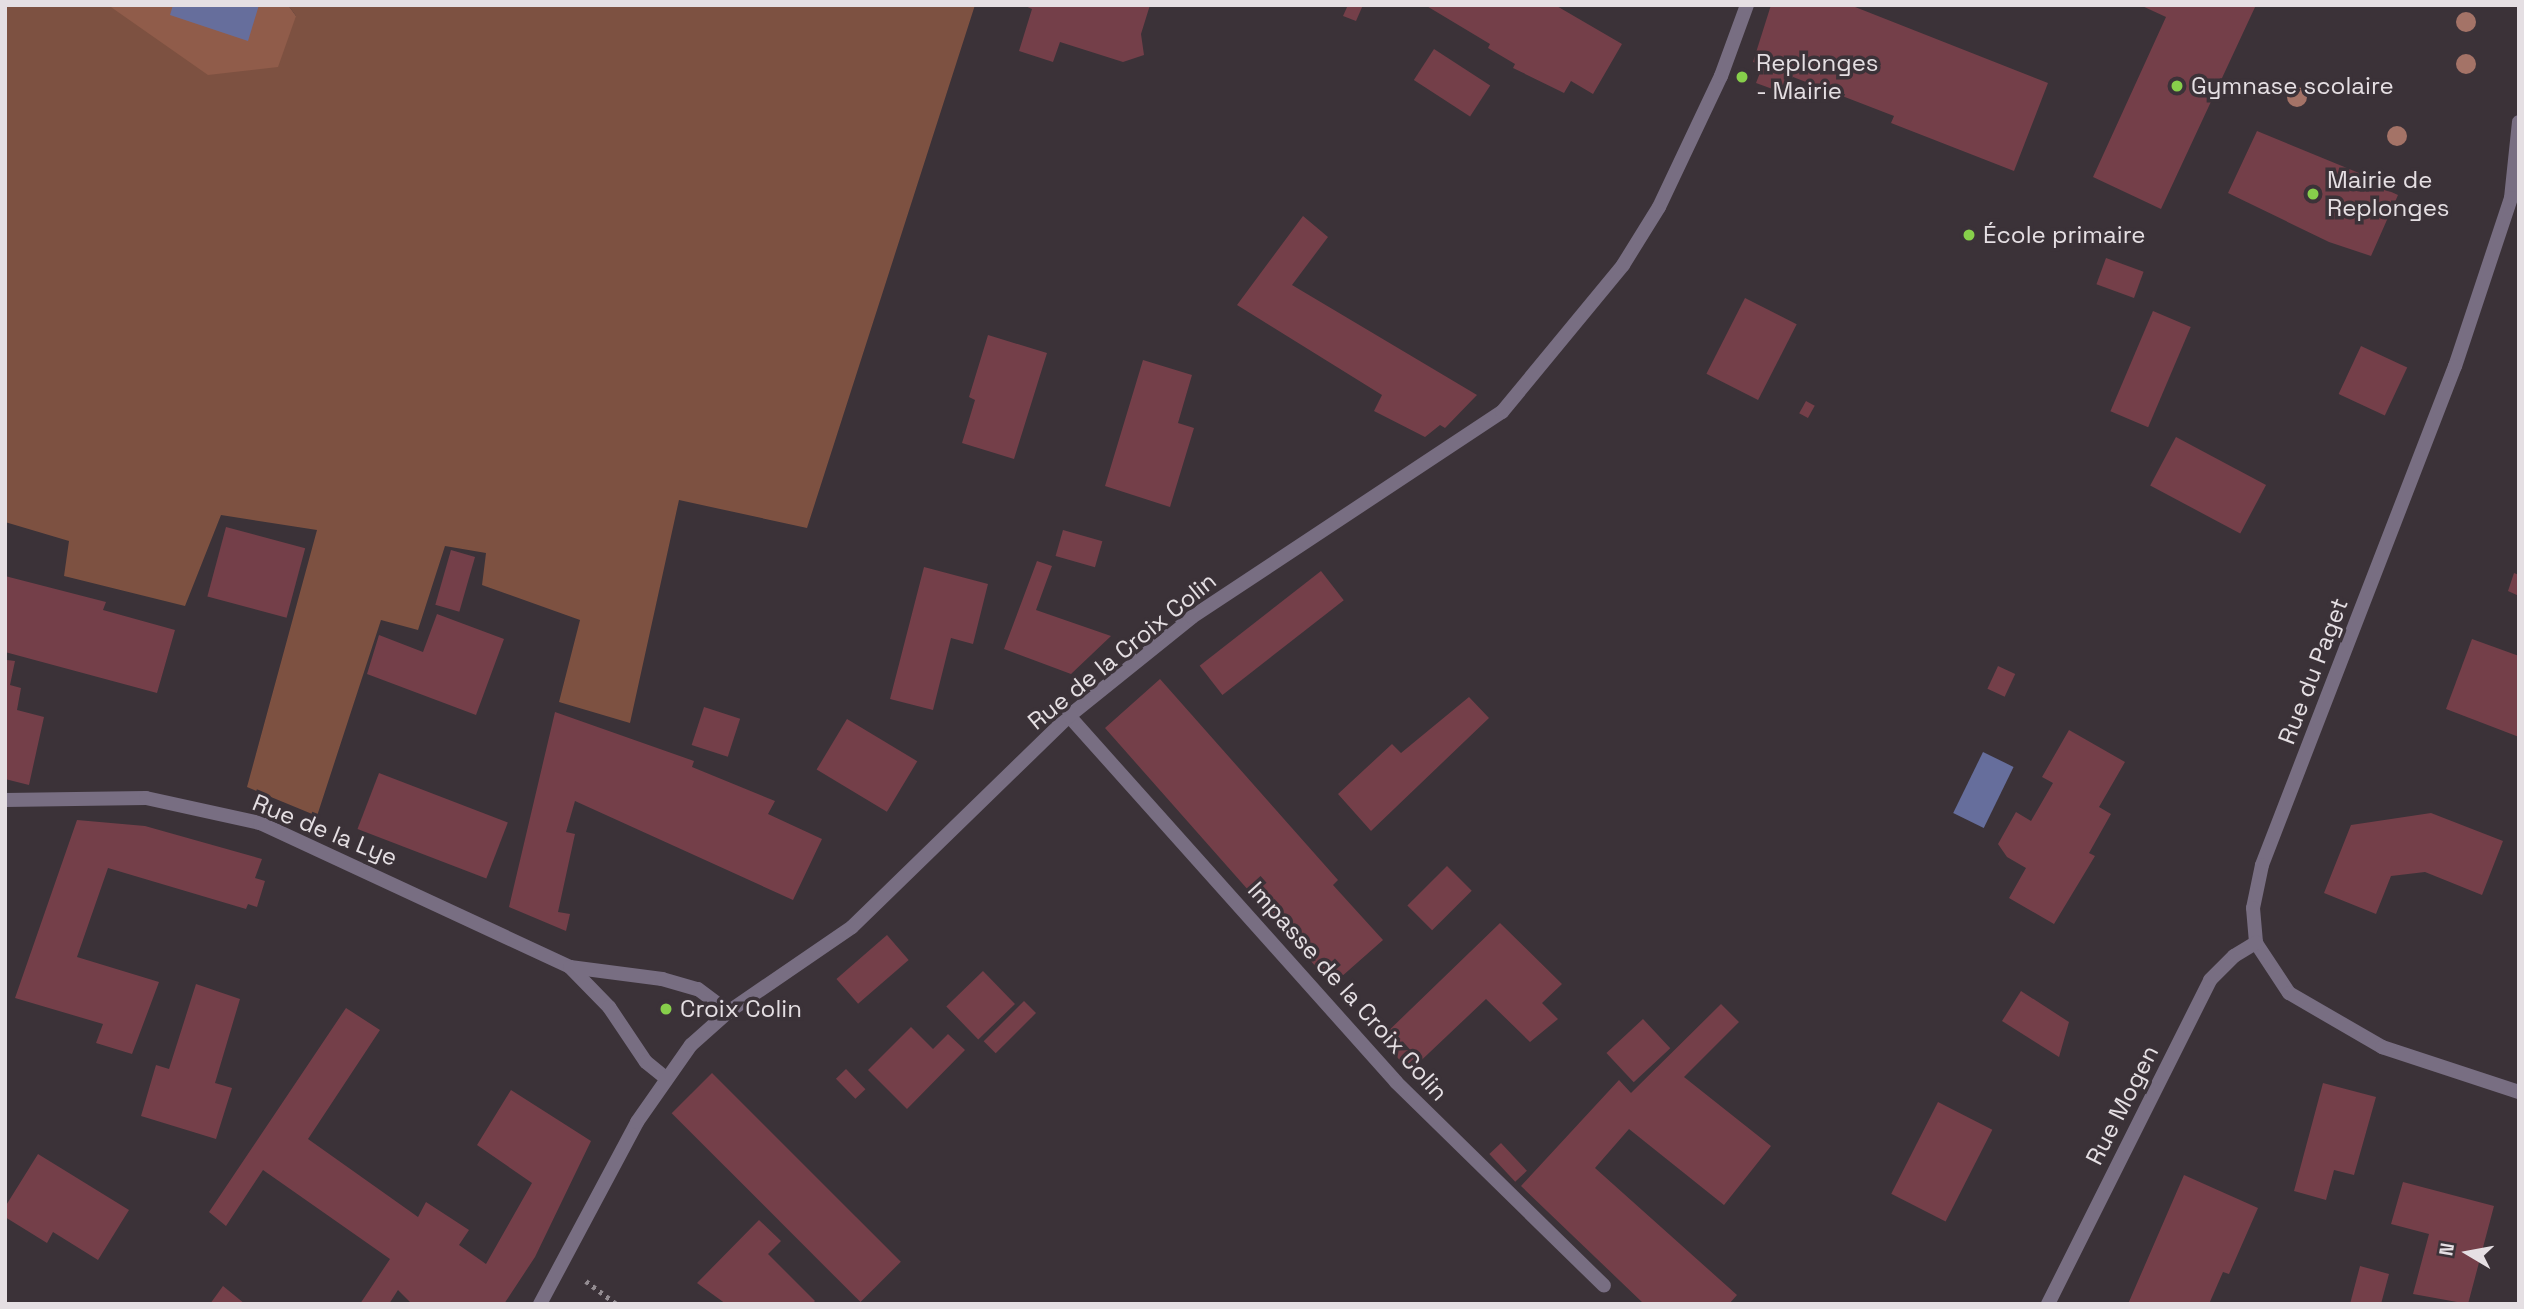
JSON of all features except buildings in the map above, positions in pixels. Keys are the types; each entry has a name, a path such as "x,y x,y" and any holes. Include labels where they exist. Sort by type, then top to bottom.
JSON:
{"street":[{"name":"Rue de la Croix Colin","path":"540,1304 637,1122 691,1045 727,1012 852,927 1069,716 1192,617 1502,412 1623,265 1659,207 1721,76 1747,5"},
{"name":"Rue du Paget","path":"2519,121 2515,200 2455,366 2263,865 2253,908 2256,943 2289,993 2382,1047 2519,1092"},
{"name":"Impasse de la Croix Colin","path":"1069,716 1396,1082 1604,1286"},
{"name":"Rue de la Lye","path":"5,800 146,797 260,823 570,967 662,979 698,989 727,1012"},
{"name":"Rue Mogen","path":"2048,1304 2210,980 2234,956 2256,943"},
{"name":"Rue de la Lye","path":"570,967 609,1007 646,1062 666,1079"}],"path":[{"path":"563,1264 616,1304"}],"shaded area":[{"path":"5,5 108,5 117,10 296,16 288,5 975,5 807,528 679,500 630,723 559,702 580,620 482,585 486,553 445,546 418,630 381,620 317,816 247,787 317,530 221,515 185,606 64,576 69,541 5,522"},
{"path":"108,5 288,5 296,16 278,67 208,75"}],"water":[{"path":"173,5 259,5 248,41 170,15"},
{"path":"1983,752 2014,767 1984,828 1953,813"}],"place":[{"name":"Replonges - Mairie","path":"1742,77"},
{"name":"Gymnase scolaire","path":"2177,86"},
{"name":"Mairie de Replonges","path":"2313,194"},
{"name":"École primaire","path":"1969,235"},
{"name":"Croix Colin","path":"666,1009"}]}
